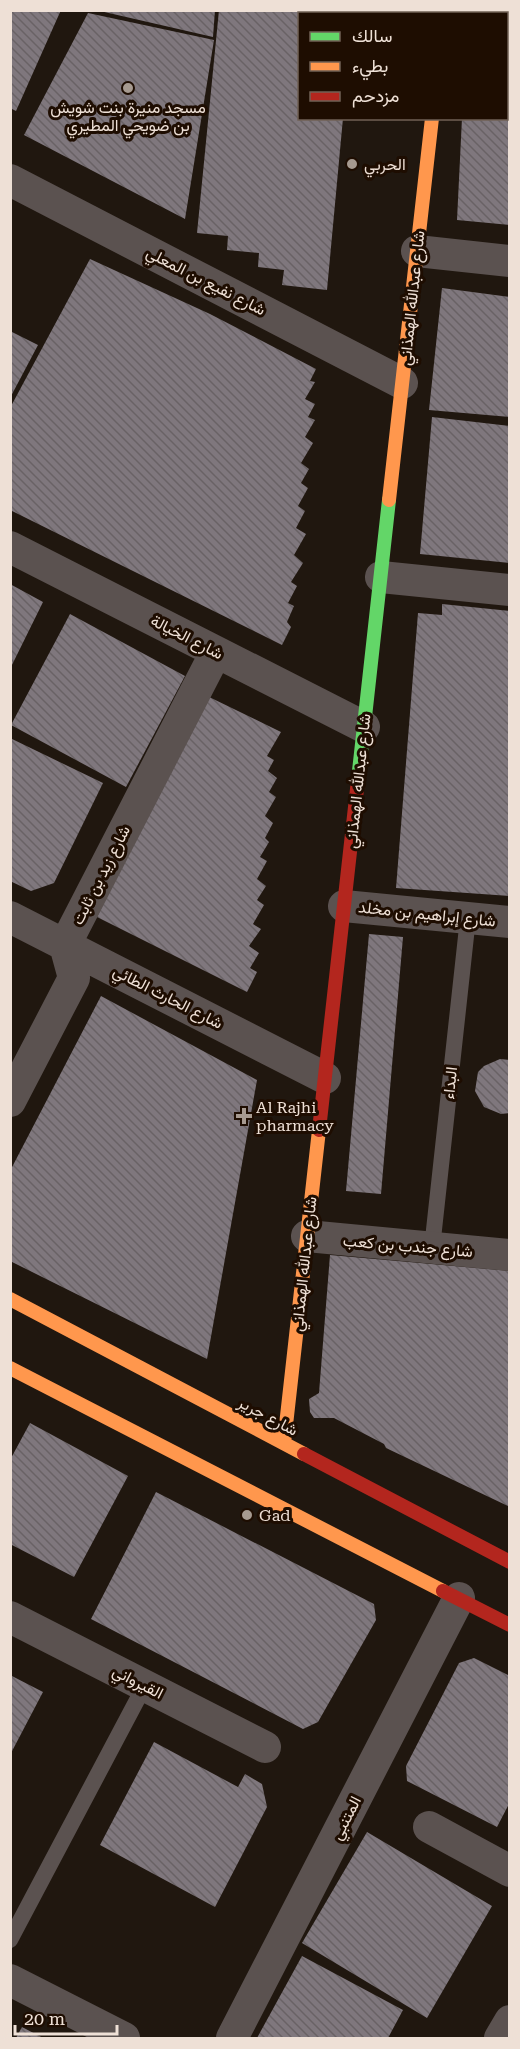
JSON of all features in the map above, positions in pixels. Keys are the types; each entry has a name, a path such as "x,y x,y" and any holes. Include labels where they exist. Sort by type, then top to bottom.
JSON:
{"street":[{"name":"شارع عبدالله الهمذاني","path":"284,1443 432,120"},
{"name":"شارع نفيع بن المعلي","path":"10,180 402,383"},
{"path":"417,251 510,261"},
{"name":"شارع الخيالة","path":"10,547 364,727"},
{"path":"381,577 510,590"},
{"name":"شارع زيد بن ثابت","path":"10,1101 74,978 65,945 216,652"},
{"name":"شارع إبراهيم بن مخلد","path":"344,906 510,922"},
{"name":"شارع الحارث الطائي","path":"10,917 325,1078"},
{"name":"شارع جندب بن كعب","path":"307,1236 510,1255"},
{"name":"شارع جرير","path":"10,1299 510,1562"},
{"path":"10,1368 510,1624"},
{"name":"المتنبي","path":"232,2038 459,1598"},
{"name":"القيرواني","path":"10,1617 265,1747"},
{"path":"429,1827 510,1871"},
{"path":"10,1980 124,2038"},
{"path":"500,2038 510,2021"}],"lane":[{"name":"البداء","path":"432,1248 468,918"},
{"path":"10,1940 144,1686"}],"building":[{"path":"10,10 61,10 16,111 10,108"},
{"path":"100,10 215,10 213,37 100,11"},
{"path":"219,10 327,10 327,12 298,12 298,120 343,120 327,290 282,285 284,270 258,267 259,253 227,250 228,236 197,233"},
{"path":"472,10 510,10 510,80 508,80 508,12 472,12"},
{"name":"مسجد منيرة بنت شويش بن ضويحي المطيري","path":"88,13 214,40 185,219 24,135"},
{"path":"508,85 510,85 510,225 457,220 462,120 508,120"},
{"path":"90,259 210,314 316,369 310,381 315,382 305,399 315,404 308,417 315,420 305,437 313,443 301,463 309,469 301,483 308,488 298,506 305,511 296,528 306,534 294,555 303,563 291,582 297,586 288,603 294,606 287,622 291,627 282,645 10,510 10,408"},
{"path":"442,288 510,297 510,417 429,410"},
{"path":"10,331 38,345 10,398"},
{"path":"432,417 510,426 510,563 420,554"},
{"path":"10,584 43,602 10,669"},
{"path":"442,604 510,611 510,896 396,888 418,613 442,615"},
{"path":"70,614 185,676 126,787 11,725"},
{"path":"203,694 281,732 267,756 274,760 268,771 277,778 269,792 276,797 265,816 273,823 265,838 269,842 260,857 267,861 257,879 266,886 257,900 264,905 253,924 261,929 249,946 259,953 250,968 257,972 247,992 97,917"},
{"path":"10,738 103,783 54,883 31,891 10,881"},
{"path":"369,934 403,937 381,1194 346,1191"},
{"path":"101,996 257,1080 207,1359 10,1261 10,1171"},
{"path":"500,1059 510,1060 510,1113 501,1114 484,1107 475,1091 478,1072 484,1066"},
{"path":"330,1255 510,1271 510,1507 386,1448 384,1444 334,1418 314,1418 310,1412 309,1399 319,1393"},
{"path":"30,1423 128,1476 74,1577 10,1544 10,1460"},
{"path":"156,1492 374,1604 376,1620 318,1722 303,1729 91,1619"},
{"path":"474,1658 510,1676 510,1802 497,1827 407,1781 406,1766 459,1663"},
{"path":"10,1675 43,1692 10,1755"},
{"path":"154,1742 238,1787 245,1774 262,1784 267,1807 215,1907 100,1845"},
{"path":"367,1832 492,1906 427,2018 302,1943"},
{"path":"302,1956 403,2010 388,2038 257,2038"},
{"path":"22,2027 43,2038 16,2038"}],"traffic: fast":[{"path":"358,780 389,500"}],"traffic: slow":[{"path":"389,500 432,120"},
{"path":"284,1443 319,1130"},
{"path":"10,1299 304,1454"},
{"path":"10,1368 443,1591"}],"traffic: jam":[{"path":"319,1130 358,780"},
{"path":"304,1454 510,1562"},
{"path":"443,1591 510,1625"}],"place":[{"name":"مسجد منيرة بنت شويش بن ضويحي المطيري","path":"128,88"},
{"name":"الحربي","path":"352,164"},
{"name":"Al Rajhi pharmacy","path":"244,1116"},
{"name":"Gad","path":"247,1515"}]}
